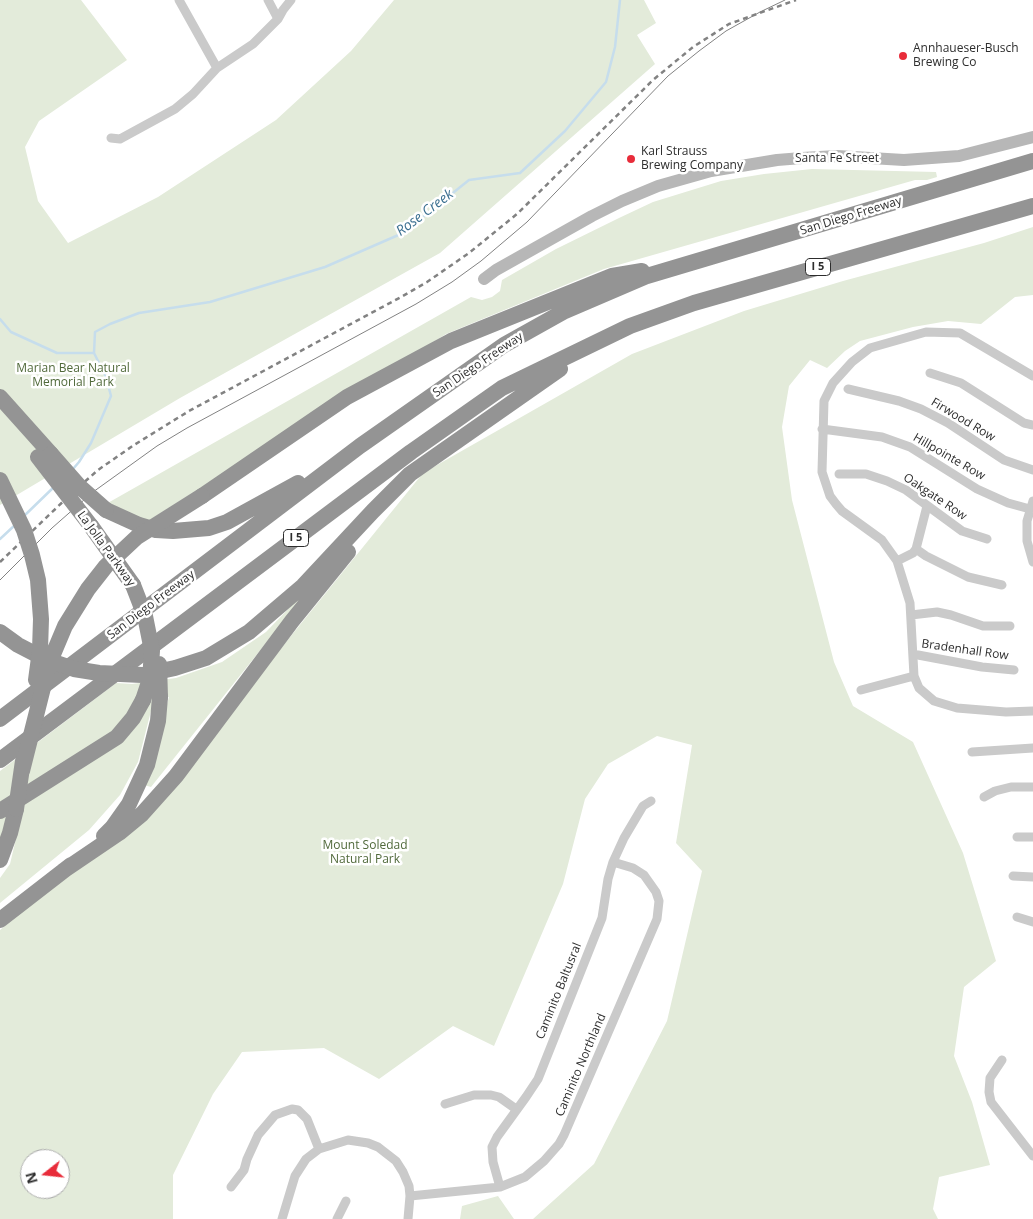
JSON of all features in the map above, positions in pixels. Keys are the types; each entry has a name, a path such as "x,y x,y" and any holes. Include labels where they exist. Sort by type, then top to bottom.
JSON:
{"highway":[{"name":"San Diego Freeway","path":"0,719 360,446 504,345 563,312 647,276 696,263 1033,161"},
{"name":"I 5","path":"0,760 403,458 494,394 630,326 694,303 1033,206"},
{"path":"22,770 49,664 65,626 88,589 106,566 138,537 202,496 347,397 451,341 612,276 696,263"},
{"path":"0,632 18,645 44,659 82,670 119,675 142,675 175,668 206,658 248,632 303,586 410,474 606,337"},
{"path":"0,397 44,456 106,510 139,526 156,530 173,532 209,528 227,522 360,446"},
{"name":"La Jolla Parkway","path":"0,405 44,456 133,585 148,612 157,647 160,697 158,721 147,765 128,804 112,828 85,855 0,920"},
{"path":"63,871 119,833 142,814 176,776 292,622 410,474"},
{"path":"0,480 24,530 41,603 40,650 22,770 10,833 0,860"},
{"path":"0,811 117,737 133,718 143,700 150,679 152,651 145,616 133,585"}],"street":[{"path":"179,0 217,68"},
{"path":"268,0 278,19"},
{"path":"111,138 120,139 175,109 193,94 217,68 253,44 278,19 291,0"},
{"name":"Santa Fe Street","path":"484,279 496,270 622,201 658,186 711,171 768,161 802,158 837,156 904,160 951,157 988,150 1033,137"},
{"path":"1033,376 960,333 926,332 870,348 852,362 833,383 824,401 822,429 822,472 830,496 842,511 882,540 897,561 905,584 911,615 914,676 919,688 934,701 957,708 1006,712 1033,711"},
{"path":"930,373 961,383 1024,423 1033,425"},
{"name":"Firwood Row","path":"848,389 899,401 921,409 948,423 1004,460 1033,470"},
{"name":"Hillpointe Row","path":"822,429 882,437 910,447 977,489 1008,504 1032,505"},
{"name":"Oakgate Row","path":"839,474 866,474 887,481 906,490 962,531 987,539"},
{"path":"1032,505 1027,521 1027,541 1033,562"},
{"path":"897,561 913,553 916,549 927,506"},
{"path":"916,549 968,577 1002,585"},
{"path":"911,615 937,612 983,626 1010,626"},
{"name":"Bradenhall Row","path":"913,656 918,655 982,667 1014,670"},
{"path":"861,690 914,676"},
{"path":"972,752 1033,748"},
{"path":"984,797 995,791 1011,787 1033,787"},
{"name":"Caminito Baltusral","path":"500,1188 493,1162 492,1147 538,1079 602,918 608,879 613,862 624,838 643,806 651,801"},
{"path":"1016,837 1033,837"},
{"name":"Caminito Northland","path":"410,1196 500,1188 525,1177 544,1161 564,1135 657,919 659,901 656,892 644,874 633,868 613,862"},
{"path":"1012,876 1033,877"},
{"path":"1017,917 1033,922"},
{"path":"1002,1060 990,1078 989,1092 991,1102 1033,1156"},
{"path":"445,1104 474,1095 491,1095 499,1097 516,1109"},
{"path":"231,1187 244,1170 258,1135 275,1115 292,1109 298,1110 307,1119 319,1148"},
{"path":"282,1219 295,1176 306,1159 319,1148 348,1140 378,1147 396,1161 403,1172 408,1186 410,1196 408,1219"},
{"path":"337,1219 346,1201"}],"green space":[{"name":"Marian Bear Natural Memorial Park","path":"0,0 81,0 127,60 39,121 25,147 38,201 68,243 158,197 276,120 351,51 394,0 644,0 656,23 637,35 655,64 440,253 180,398 0,505"},
{"path":"812,169 936,172 937,177 927,180 915,180 604,269 446,334 148,521 106,504 471,297 482,300 492,297 500,291 502,280 556,249 619,218 653,202 721,181"},
{"name":"Mount Soledad Natural Park","path":"1033,227 1033,295 1015,297 981,324 948,321 913,327 860,341 845,351 827,368 810,360 789,386 782,427 792,500 834,662 853,706 913,742 963,853 996,961 964,987 954,1056 972,1102 990,1165 939,1177 933,1209 938,1219 533,1219 594,1164 667,1021 702,871 676,843 692,745 657,736 608,764 585,799 563,884 494,1046 453,1026 379,1079 324,1048 242,1052 213,1094 173,1175 173,1219 0,1219 0,930 158,800 423,473 632,354 744,311 843,281 984,243"},
{"path":"318,578 151,787 144,785 169,697 154,699 138,762 120,795 89,830 0,903 0,878 10,864 18,830 0,838 0,817 107,749 130,712 111,733 0,804 0,771 116,683 132,684 176,678 222,662 266,632"},
{"path":"498,1196 514,1219 460,1219 462,1206"}],"waterway":[{"name":"Rose Creek","path":"73,469 91,443 111,396 106,377 94,353 95,332 139,313 210,302 325,267 403,233 469,180 520,173 565,131 606,82 615,47 620,0"},
{"path":"0,319 11,332 57,353 94,353"},
{"path":"24,516 55,486"},
{"path":"0,539 15,525"}],"tram line":[{"path":"0,580 52,528 93,492 157,446 416,304 452,282 481,261 527,222 668,76 726,31 785,0"}],"railway":[{"path":"0,562 98,470 134,445 189,411 401,297 427,282 469,253 517,214 653,80 693,47 729,24 796,0"}],"place":[{"name":"Annhaueser-Busch Brewing Co","path":"903,56"},
{"name":"Karl Strauss Brewing Company","path":"631,159"}]}
